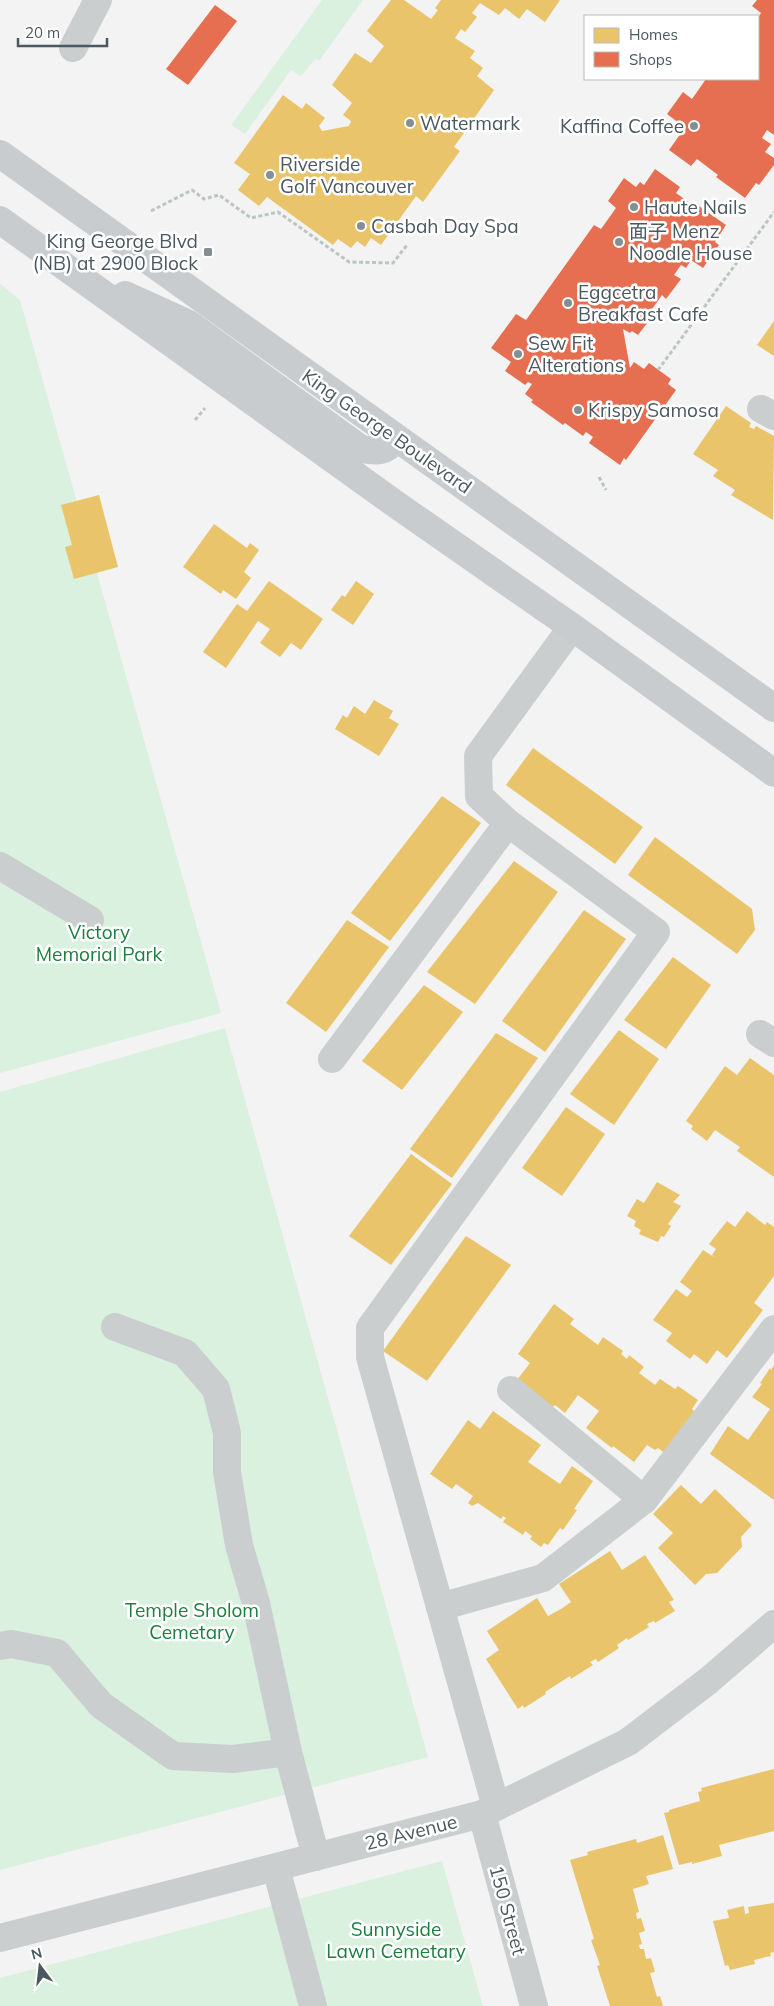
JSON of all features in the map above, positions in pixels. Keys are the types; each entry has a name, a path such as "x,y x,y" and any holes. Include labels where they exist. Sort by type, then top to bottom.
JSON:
{"main road":[{"name":"King George Boulevard","path":"0,154 774,708"},
{"path":"0,220 774,773"},
{"path":"73,273 189,324 361,449 376,452 388,448 397,439"}],"street":[{"path":"73,48 98,0"},
{"path":"332,1059 508,823 479,796 478,756 572,627"},
{"name":"150 Street","path":"508,823 656,932 370,1328 370,1357 440,1607 534,2006"},
{"path":"0,866 90,920"},
{"path":"115,1326 185,1353 216,1389 227,1433 227,1472 239,1545 256,1603 288,1752 316,1856"},
{"path":"440,1607 543,1578 644,1500 774,1329"},
{"path":"512,1390 644,1500"},
{"name":"28 Avenue","path":"0,1938 276,1868 489,1810 628,1742 708,1681 774,1624"},
{"path":"0,1646 11,1644 57,1653 101,1705 173,1756 233,1759 288,1752"},
{"path":"276,1868 313,2006"}],"path":[{"path":"151,212 192,190 204,199 219,195 251,218 278,212 349,262 393,263 407,244"},
{"path":"658,370 774,212"},
{"path":"195,420 204,408"},
{"path":"599,477 606,490"}],"green space":[{"path":"322,0 363,0 319,61 316,58 301,76 291,70 245,134 231,125"},
{"name":"Victory Memorial Park","path":"0,284 20,300 221,1013 0,1073"},
{"name":"Temple Sholom Cemetary","path":"225,1028 428,1757 0,1870 0,1092"},
{"name":"Sunnyside Lawn Cemetary","path":"442,1861 483,2006 0,2006 0,1978"}],"building: Homes":[{"name":"Watermark","path":"391,0 404,0 431,19 438,10 435,8 441,0 560,0 545,22 527,9 519,19 505,8 499,15 480,3 472,13 477,17 465,32 461,29 455,38 475,51 470,58 483,68 477,76 494,90 454,147 460,151 423,202 416,196 381,245 371,238 365,247 357,241 351,248 338,239 333,245 267,197 259,206 238,190 250,174 234,163 283,95 302,109 306,103 325,118 319,126 322,131 349,126 351,121 343,115 352,103 332,85 355,53 371,63 384,46 367,31"},
{"path":"774,321 774,356 757,345"},
{"path":"726,406 751,423 749,427 754,429 756,426 774,436 773,520 731,495 735,490 713,476 718,470 693,454"},
{"path":"99,495 118,567 74,579 65,547 72,545 61,505"},
{"path":"214,524 247,548 250,543 259,550 244,572 251,578 236,599 223,590 221,594 183,567"},
{"path":"269,581 323,619 301,650 291,643 280,657 260,643 270,629 258,621 226,668 203,652 237,604 247,611"},
{"path":"356,581 374,594 353,625 331,610 342,595 345,597"},
{"path":"374,700 393,711 389,718 399,724 379,756 335,729 343,715 347,718 354,706 365,714"},
{"path":"533,748 643,827 615,864 506,785"},
{"path":"442,796 481,823 390,941 351,913"},
{"path":"655,837 752,909 755,930 737,954 628,875"},
{"path":"514,861 558,892 475,1004 427,972"},
{"path":"584,910 626,939 545,1052 502,1021"},
{"path":"347,920 389,947 326,1032 286,1003"},
{"path":"673,957 711,985 666,1049 624,1020"},
{"path":"424,985 463,1012 402,1090 362,1061"},
{"path":"619,1030 659,1059 614,1125 570,1094"},
{"path":"496,1033 538,1058 452,1178 410,1149"},
{"path":"750,1058 774,1075 774,1177 737,1151 740,1147 715,1130 707,1141 691,1129 693,1126 686,1121 725,1066 737,1075"},
{"path":"566,1107 605,1134 562,1196 522,1168"},
{"path":"411,1154 452,1184 391,1265 349,1236"},
{"path":"657,1182 680,1195 673,1202 681,1206 668,1224 671,1226 664,1237 661,1236 658,1242 639,1234 641,1230 634,1226 636,1221 627,1216 637,1199 644,1203"},
{"path":"747,1211 765,1225 767,1222 774,1227 774,1276 754,1303 763,1310 727,1358 717,1350 707,1364 694,1354 690,1359 666,1341 672,1333 653,1320 676,1289 687,1297 692,1291 680,1282 703,1250 714,1257 712,1255 716,1249 709,1244 727,1221 735,1227"},
{"path":"466,1236 511,1265 427,1381 383,1351"},
{"path":"554,1304 574,1319 570,1324 598,1345 603,1337 623,1351 621,1354 627,1359 629,1355 644,1367 639,1373 655,1385 660,1379 675,1389 678,1386 698,1400 692,1409 696,1413 666,1454 658,1448 655,1450 647,1445 634,1462 586,1428 599,1411 578,1395 565,1413 555,1405 553,1407 517,1380 530,1363 518,1354"},
{"path":"774,1365 774,1500 710,1454 728,1426 748,1440 770,1409 752,1397 762,1384 760,1383 770,1368 771,1370"},
{"path":"493,1411 541,1445 528,1462 560,1484 572,1466 593,1481 574,1509 577,1510 563,1530 560,1528 548,1545 544,1543 541,1547 530,1539 532,1536 525,1531 523,1535 503,1522 506,1518 503,1516 501,1519 478,1503 472,1506 468,1503 473,1496 456,1484 452,1489 430,1474 468,1420 480,1429"},
{"path":"681,1485 701,1504 715,1489 752,1525 741,1537 742,1547 717,1573 706,1574 695,1585 658,1548 673,1533 653,1514"},
{"path":"610,1551 622,1570 645,1555 674,1600 669,1602 675,1611 655,1623 654,1621 647,1624 649,1627 628,1640 627,1638 617,1645 619,1648 598,1662 596,1659 590,1662 593,1665 571,1679 570,1676 524,1708 523,1705 518,1709 486,1659 499,1650 487,1631 537,1598 548,1616 561,1609 571,1602 559,1584"},
{"path":"774,1769 774,1831 719,1845 722,1856 692,1864 692,1862 679,1865 664,1813 700,1801 698,1792 702,1791 701,1788"},
{"path":"663,1835 673,1869 646,1876 649,1884 633,1889 639,1912 636,1913 637,1919 641,1918 645,1931 639,1933 642,1944 639,1945 640,1949 644,1949 646,1959 651,1958 655,1972 650,1973 657,1997 660,1996 663,2006 610,2006 597,1966 600,1965 591,1940 594,1939 570,1860 588,1855 587,1852 636,1839 637,1843"},
{"path":"774,1903 774,1952 770,1953 771,1956 754,1960 755,1964 730,1970 728,1965 725,1966 713,1921 729,1918 727,1910 744,1906 745,1914 749,1913 748,1907"}],"building: Shops":[{"path":"757,0 774,0 774,135 767,130 762,138 771,144 765,152 774,158 774,165 759,185 756,183 745,198 716,177 718,175 697,159 691,166 669,150 681,133 675,128 679,123 667,114 683,92 692,99 705,80 759,80 759,16 761,13 752,6"},
{"path":"215,5 237,21 188,85 166,69"},
{"path":"655,169 680,187 676,193 726,225 715,242 719,245 703,268 691,260 686,268 681,265 674,275 681,279 666,299 662,295 650,312 654,314 638,335 623,329 630,368 634,362 644,369 649,363 671,379 668,384 676,390 626,460 624,458 620,465 589,443 593,437 586,432 583,436 565,423 563,425 531,402 533,400 525,394 532,384 528,382 525,385 505,371 511,362 491,348 516,314 526,320 594,225 601,229 616,208 608,201 624,178 636,187 640,182 644,185"}],"place":[{"name":"Watermark","path":"410,123"},
{"name":"Kaffina Coffee","path":"694,126"},
{"name":"Riverside Golf Vancouver","path":"270,175"},
{"name":"Haute Nails","path":"634,207"},
{"name":"Casbah Day Spa","path":"361,226"},
{"name":"面子 Menz Noodle House","path":"619,242"},
{"name":"King George Blvd (NB) at 2900 Block","path":"208,252"},
{"name":"Eggcetra Breakfast Cafe","path":"568,303"},
{"name":"Sew Fit Alterations","path":"518,354"},
{"name":"Krispy Samosa","path":"578,410"}]}
